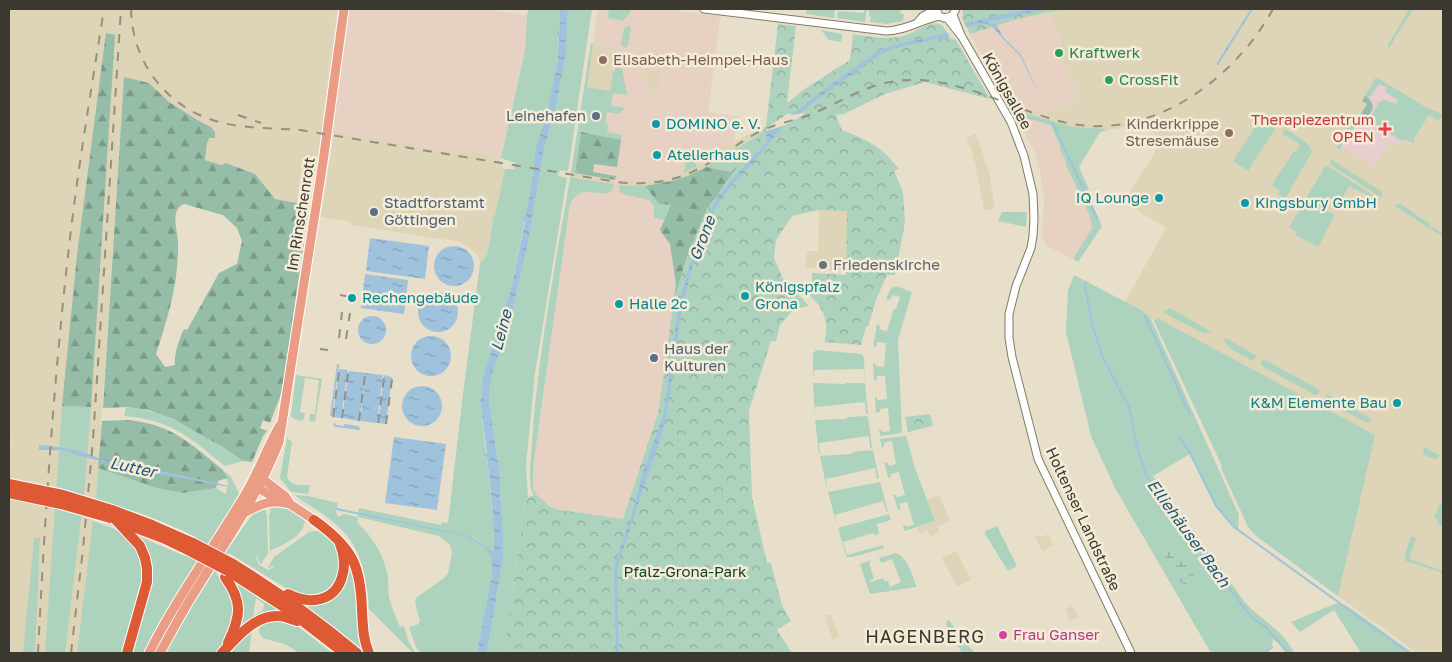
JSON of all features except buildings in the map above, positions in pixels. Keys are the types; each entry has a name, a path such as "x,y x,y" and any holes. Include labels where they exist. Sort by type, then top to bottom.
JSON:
{"highway":[{"path":"9,484 63,496 113,516 140,546 147,568 147,582 127,653"},
{"path":"9,493 152,524 229,571 239,603 239,612 235,628 223,652"},
{"path":"314,520 332,533 353,558 362,594 365,639 369,653"},
{"path":"270,591 306,600 319,599 332,593 341,581 345,570 343,552 339,540"},
{"path":"190,546 210,561 270,591 320,623 357,653"},
{"path":"270,591 344,653"},
{"path":"223,652 255,622 268,617 281,616 306,623"}],"main road":[{"name":"Im Rinschenrott","path":"255,486 281,422 287,394 323,162 344,9"},
{"path":"260,477 285,496 290,504"},
{"path":"255,486 280,501 290,504 314,520"},
{"path":"160,653 193,594 244,513 255,486"},
{"path":"149,653 186,587 255,486"},
{"path":"244,513 263,504 280,501"}],"street":[{"path":"704,9 886,31 905,28 918,22 951,18"},
{"path":"918,22 923,16 936,9"},
{"name":"Königsallee","path":"936,9 951,18 1011,122 1024,156 1033,194 1034,219 1031,248"},
{"name":"Holtenser Landstraße","path":"1031,248 1012,299 1009,316 1008,328 1012,357 1038,459 1131,653"}],"shaded area":[{"path":"9,9 336,9 316,172 301,170 297,203 275,199 254,174 227,163 221,165 205,160 207,141 209,138 215,138 211,127 169,102 149,83 124,77 96,500 77,653 9,653 9,459 11,444 9,413"},
{"path":"336,9 482,9 527,15 525,51 501,158 458,148 457,153 321,131"},
{"path":"598,9 660,9 720,16 708,112 737,116 734,144 696,167 698,154 686,152 684,173 653,180 620,180 629,186 690,175 762,133 739,165 713,189 683,237 658,413 623,519 555,509 541,500 533,488 533,468 574,178 615,180 575,173"},
{"path":"1066,9 1443,9 1443,653 1417,653 1338,596 1374,435 1157,318 1154,321 1147,314 1125,302 1166,228 1124,202 1152,157 1159,143 1156,141 1158,136 1139,123 1105,131 1073,127 1012,108 1009,102 1044,114 1049,108 1080,101 1056,46 1062,43 1048,13"},
{"path":"1048,13 1062,43 1056,46 1080,102 1063,106 1044,114 1009,102 970,34 1021,18"},
{"name":"Elisabeth-Heimpel-Haus","path":"593,43 616,47 610,91 587,87"},
{"path":"643,70 661,72 658,92 651,91 651,85 646,84 647,77 642,76"},
{"name":"Therapiezentrum OPEN","path":"1376,77 1429,109 1410,141 1404,139 1399,146 1390,141 1373,167 1341,147 1367,104 1362,101"},
{"path":"1017,116 1051,125 1062,149 1060,150 1066,161 1065,163 1089,214 1093,228 1073,259 1047,246 1043,239 1044,198 1040,170 1034,151"},
{"path":"766,126 762,133 690,175 645,186 619,185 619,180 653,180 684,173 757,129"},
{"path":"334,132 457,153 458,148 501,158 502,168 505,169 495,215 492,219 493,223 487,255 480,264 478,255 461,242 351,225 350,222 321,217"},
{"path":"976,134 989,173 995,209 984,210 977,168 966,138"},
{"path":"571,172 615,180 614,184 570,177"},
{"path":"819,210 847,210 846,272 830,271 830,262 817,261 816,268 805,268 807,251 818,251"},
{"path":"939,495 950,521 937,527 939,532 930,536 928,530 919,534 917,528 935,521 927,500"},
{"path":"1048,534 1053,545 1044,550 1043,553 1035,536 1043,537"},
{"path":"956,551 971,580 957,587 942,558"},
{"path":"1072,606 1079,617 1070,621 1065,609"},
{"path":"831,614 839,637 832,640 825,616"}],"green space":[{"path":"529,9 560,9 557,65 553,89 534,161 530,193 512,285 483,377 480,400 493,512 494,553 472,537 490,553 493,563 477,653 421,653 416,647 409,627 417,625 420,621 415,603 416,598 448,573 452,553 449,544 439,536 358,517 357,522 371,538 381,556 387,572 391,604 400,627 404,626 408,640 415,653 413,653 369,609 365,575 358,554 347,535 329,518 294,495 308,496 338,503 336,512 338,517 344,514 357,517 359,508 441,525 442,522 448,523 480,264 487,255 493,223 492,219 495,215 505,169 514,169 515,163 501,158 525,51"},
{"path":"568,9 592,9 568,171 560,170 558,176 567,178 535,373 526,465 528,497 524,507 504,653 487,653 503,559 500,476 489,401 490,385 511,317 527,248 544,150 557,101 566,55"},
{"path":"609,9 630,9 630,13 623,21 608,18"},
{"path":"807,9 835,9 834,18 806,14"},
{"path":"864,9 867,9 865,22 837,18 838,11 864,13"},
{"path":"869,9 901,9 900,13 904,14 903,21 887,24 870,22"},
{"path":"963,9 1066,9 1021,18 970,34 962,19"},
{"path":"1409,9 1413,9 1389,48 1388,45"},
{"name":"Pfalz-Grona-Park","path":"936,23 946,30 950,38 956,40 990,99 925,82 885,94 844,114 836,115 842,130 860,137 886,154 899,169 894,171 903,192 905,222 895,275 887,275 876,300 861,345 825,342 826,327 824,314 818,304 802,287 808,287 809,284 812,285 812,273 846,275 847,211 819,210 792,216 776,240 774,258 783,279 809,306 794,309 780,325 776,341 771,341 749,411 752,497 767,563 771,563 782,605 791,621 777,630 792,653 504,653 524,507 528,497 537,495 555,509 623,519 658,413 674,299 688,254 707,209 766,126 778,24 796,26 787,103 806,88 850,60 853,34 893,38"},
{"path":"628,26 631,28 628,45 625,48 621,45 624,28"},
{"path":"821,30 842,34 841,42 829,40"},
{"path":"106,33 115,35 91,407 62,406 77,255"},
{"path":"591,43 593,43 587,87 610,91 619,53 627,95 613,93 611,106 625,108 619,114 607,112 605,123 608,124 607,132 622,135 621,140 581,132 575,173 571,172"},
{"path":"124,77 149,83 169,102 211,127 215,132 215,138 209,138 205,160 221,165 226,163 255,174 275,199 300,205 302,193 312,186 284,380 270,423 263,420 260,428 267,431 252,462 243,461 221,446 173,419 148,410 128,407 103,408","holes":["184,204 223,215 237,228 242,241 237,264 219,273 187,330 184,329 180,337 175,356 175,365 165,367 156,354 175,285 178,257 175,221 177,211"]},
{"path":"1376,77 1429,109 1443,114 1439,121 1429,115 1413,140 1414,143 1404,139 1402,141 1372,123 1370,118 1379,102 1385,100 1396,104 1398,100 1385,92 1387,87 1379,84 1369,98 1373,105 1372,110 1368,116 1361,114 1367,104 1362,101"},
{"path":"1365,96 1370,100 1373,107 1368,116 1361,114 1367,104 1362,101"},
{"path":"1012,108 1073,127 1106,129 1100,132 1079,167 1089,190 1086,191 1102,226 1078,262 1073,259 1092,228 1089,214 1065,163 1066,161 1051,125 1017,116"},
{"path":"1263,115 1278,124 1248,171 1233,161"},
{"path":"1352,118 1359,120 1339,150 1337,143"},
{"path":"1285,129 1305,141 1312,152 1285,199 1278,194 1280,191 1272,185 1300,145 1282,134"},
{"path":"581,132 621,140 617,167 594,164 593,172 616,176 615,180 575,173"},
{"path":"762,133 739,165 731,172 706,167"},
{"path":"686,152 698,153 696,167 684,173"},
{"path":"1331,159 1382,192 1382,198 1331,165"},
{"path":"739,165 707,209 688,254 674,299 676,284 670,244 660,230 671,205 659,204 645,186 676,180 706,167 731,172"},
{"path":"1326,165 1380,201 1372,200 1371,197 1349,186 1338,206 1330,203 1326,206 1326,210 1335,215 1318,247 1295,235 1297,232 1289,227"},
{"path":"570,177 614,184 613,190 607,193 580,193 570,204 533,468 533,488 537,495 534,496 530,470 536,393"},
{"path":"619,185 645,186 659,203 671,205 665,220 654,218 654,206 649,200 623,194 620,192"},
{"path":"1401,204 1430,224 1429,226 1432,228 1443,232 1443,237 1395,206"},
{"path":"1002,212 1027,212 1026,227 998,221"},
{"path":"1074,275 1141,310 1150,317 1239,515 1238,530 1218,508 1190,454 1153,476 1244,601 1280,634 1295,653 1286,653 1273,639 1271,649 1266,653 1211,653 1115,488 1091,436 1066,332 1068,290"},
{"path":"896,286 912,292 898,340 902,433 880,436 879,429 882,432 890,431 888,408 880,409 880,412 876,413 875,396 878,400 887,399 885,376 877,376 877,380 874,381 873,361 876,366 884,367 886,343 877,342 877,346 873,347 877,324 880,326 879,329 887,331 894,308 896,309 900,297 892,295 890,300 886,299 891,288"},
{"path":"1170,308 1212,332 1200,332 1163,312"},
{"path":"1157,318 1375,435 1338,596 1256,536 1248,527 1221,468 1222,466 1154,321"},
{"path":"1224,337 1257,356 1251,360 1239,354 1228,345"},
{"path":"816,350 862,354 864,358 865,381 864,369 814,370 813,380 813,354"},
{"path":"1263,359 1320,390 1318,394 1315,395 1262,366"},
{"path":"296,375 322,379 315,422 309,421 310,414 315,414 319,380 305,378 300,412 305,413 303,421 294,419 291,416"},
{"path":"813,383 865,383 868,414 866,414 865,402 815,407 815,417"},
{"path":"1327,394 1372,419 1367,423 1326,401"},
{"path":"62,406 91,407 85,486 65,653 45,653"},
{"path":"126,407 157,413 172,419 216,443 243,461 225,466 190,438 168,426 155,421 124,416"},
{"path":"930,414 933,426 908,432 905,417"},
{"path":"868,416 872,448 870,448 869,436 819,443 819,454 815,420"},
{"path":"126,420 155,425 179,436 223,470 227,478 218,481 216,488 183,493 157,488 98,468 102,421"},
{"path":"906,436 915,468 935,521 905,531 902,524 907,527 914,525 907,502 899,504 901,509 898,510 893,494 897,497 905,495 899,472 891,474 889,480 884,462 888,463 889,466 896,464 892,441 884,443 882,448 880,439"},
{"path":"287,438 292,442 288,480 293,484 310,485 308,494 291,492 280,478"},
{"path":"1424,447 1440,456 1435,459 1424,455"},
{"path":"873,450 879,479 877,479 875,468 826,479 827,490 820,456"},
{"path":"98,468 157,488 183,493 216,488 226,494 228,483 223,470 231,477 241,495 145,653 131,653 149,584 134,534 184,556 196,537 147,516 96,500"},
{"path":"880,482 888,512 883,501 835,515 837,526 828,492"},
{"path":"1440,503 1443,503 1443,526 1438,525 1437,519 1434,518"},
{"path":"267,505 288,509 305,521 297,536 270,551 269,516 271,511"},
{"path":"262,507 266,511 267,516 268,554 261,565 256,557 259,565 268,570 274,567 267,569 274,557 309,532 319,531 329,537 337,547 342,564 333,587 318,597 294,593 229,553 216,574 226,584 235,610 230,633 216,653 165,653 181,622 212,571 250,518"},
{"path":"889,514 891,520 877,524 879,534 874,535 873,533 843,542 847,555 883,545 884,548 847,557 838,528"},
{"path":"93,521 115,529 129,538 140,555 144,578 124,653 77,653"},
{"path":"997,526 1017,566 1008,571 985,534 985,531"},
{"path":"1411,536 1416,538 1409,559 1443,571 1443,573 1406,561 1404,558"},
{"path":"34,538 40,538 35,653 23,653"},
{"path":"1169,546 1179,554 1193,574 1194,587 1191,588 1180,582 1168,566 1164,548"},
{"path":"346,552 356,578 366,653 362,653 298,603 330,597"},
{"path":"896,553 904,558 917,587 870,594 860,564 872,560 869,562 874,579 870,580 871,582 883,578 884,581 888,581 890,587 901,582 892,559 881,563 879,558"},
{"path":"233,579 283,612 235,637","holes":["256,598 264,604 263,610 253,616"]},
{"path":"1337,603 1347,606 1413,653 1361,653 1334,610 1300,632 1291,622"},
{"path":"278,619 293,623 332,653 299,653 287,645 263,638 259,633 260,626"},
{"path":"949,620 975,653 962,653 952,636 952,632 950,633 946,625"},
{"path":"252,630 249,653 229,653 241,642"}],"water":[{"name":"Leine","path":"560,9 568,9 566,55 557,101 544,150 527,248 511,317 490,385 489,401 500,476 503,559 487,653 477,653 492,574 492,557 483,546 466,536 336,510 337,508 466,535 494,552 493,512 487,457 483,455 487,453 480,400 483,377 512,285 525,222 521,217 525,218 536,148 547,113 557,65 559,38 557,31 559,32"},
{"name":"Grone","path":"1030,9 1049,9 988,22 996,24 1003,37 1021,55 1042,100 1020,56 993,27 984,23 966,28 949,37 902,46 884,52 783,126 722,198 713,213 701,241 690,275 680,320 665,424 620,559 617,573 619,653 616,653 614,570 616,559 630,521 643,472 664,413 678,308 700,233 714,203 729,183 767,142 766,131 792,115 879,50 943,34 964,23"},
{"path":"1251,9 1253,9 1218,65 1216,64"},
{"path":"370,238 429,246 425,279 366,271"},
{"path":"454,246 468,252 474,266 468,280 454,286 440,280 434,266 440,252"},
{"path":"365,274 408,280 404,314 361,308"},
{"path":"438,292 452,298 458,312 452,326 438,332 424,326 418,312 424,298"},
{"path":"372,316 382,320 386,330 382,340 372,344 362,340 358,330 362,320"},
{"path":"431,336 445,342 451,356 445,370 431,376 417,370 411,356 417,342"},
{"path":"339,369 348,370 341,418 333,417"},
{"path":"349,371 366,373 359,421 342,418"},
{"path":"366,373 383,375 377,423 360,421"},
{"path":"384,375 392,377 386,424 378,423"},
{"path":"422,386 436,392 442,406 436,420 422,426 408,420 402,406 408,392"},
{"path":"394,437 446,444 437,510 385,503"},
{"name":"Lutter","path":"39,445 69,449 99,458 228,487 125,467 76,455 64,450 39,450"}],"pier":[{"path":"963,21 968,30 950,38 946,29"},
{"path":"789,113 792,115 806,113 783,126 766,131 766,128"}],"waterway":[{"name":"Elliehäuser Bach","path":"1053,124 1097,218"},
{"name":"Elliehäuser Bach","path":"1086,282 1085,286 1093,327 1102,356 1129,407 1138,451 1147,477 1251,617 1266,627 1288,653"},
{"path":"1145,316 1190,415"},
{"path":"331,415 338,365"},
{"path":"334,424 336,426 359,429 358,427 345,425"},
{"path":"1180,437 1216,506 1234,527 1409,653"},
{"path":"1265,653 1272,647"}],"railway":[{"path":"38,653 51,445 64,290 77,180 104,9"},
{"path":"71,653 93,440 121,9"},
{"path":"131,9 133,29 138,47 146,65 156,80 183,106 219,122 250,127 300,130 617,182 636,183 666,181 685,175 709,163 747,139 776,125 812,114 875,86 907,80 930,81 952,85 1059,121 1092,126 1124,124 1154,115 1184,101 1211,83 1235,61 1256,36 1273,9"},
{"path":"238,115 261,123"},
{"path":"340,295 351,297"},
{"path":"339,338 342,312"},
{"path":"346,339 350,313"},
{"path":"320,349 328,350"},
{"path":"333,417 340,364"},
{"path":"342,418 349,366"},
{"path":"359,421 366,368"},
{"path":"378,423 385,370"},
{"path":"386,424 393,372"}],"place":[{"name":"Kraftwerk","path":"1059,53"},
{"name":"Elisabeth-Heimpel-Haus","path":"603,60"},
{"name":"CrossFit","path":"1109,80"},
{"name":"Leinehafen","path":"596,116"},
{"name":"DOMINO e. V.","path":"656,124"},
{"name":"Therapiezentrum OPEN","path":"1385,129"},
{"name":"Kinderkrippe Stresemäuse","path":"1229,133"},
{"name":"Atelierhaus","path":"657,155"},
{"name":"IQ Lounge","path":"1159,198"},
{"name":"Kingsbury GmbH","path":"1245,203"},
{"name":"Stadtforstamt Göttingen","path":"374,212"},
{"name":"Friedenskirche","path":"823,265"},
{"name":"Königspfalz Grona","path":"745,296"},
{"name":"Rechengebäude","path":"352,298"},
{"name":"Halle 2c","path":"619,304"},
{"name":"Haus der Kulturen","path":"654,358"},
{"name":"K&M Elemente Bau","path":"1397,403"},
{"name":"Frau Ganser","path":"1003,635"}],"district":[{"name":"HAGENBERG","path":"925,637"}]}
